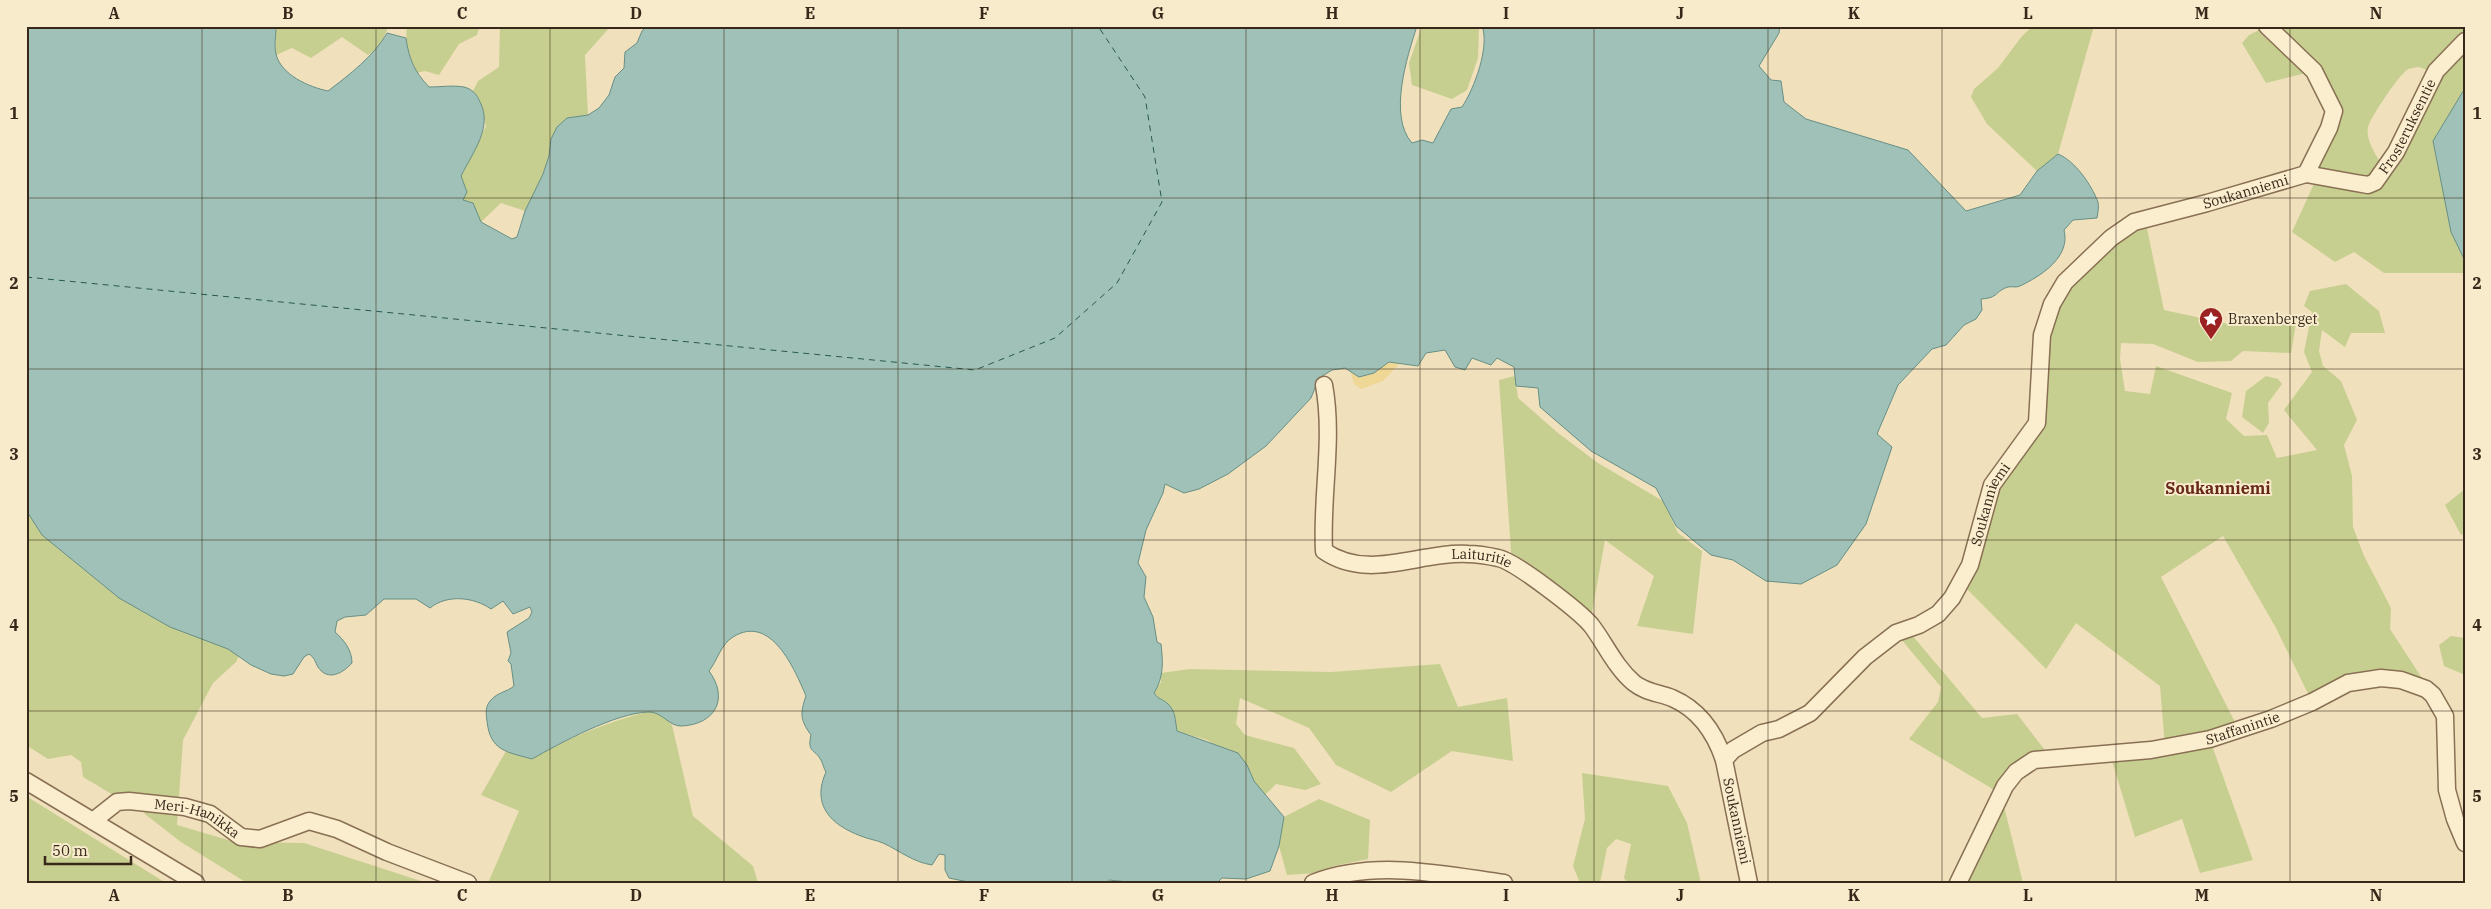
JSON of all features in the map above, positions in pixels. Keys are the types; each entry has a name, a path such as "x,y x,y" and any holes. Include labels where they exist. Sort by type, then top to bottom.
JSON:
{"street":[{"path":"2267,26 2314,71 2334,111 2329,128 2306,174"},
{"name":"Frosteruksentie","path":"2306,174 2368,185 2375,182 2396,152 2436,71 2465,41"},
{"name":"Soukanniemi","path":"1749,883 1724,760 1733,750 1762,733 1779,729 1810,714 1865,657 1896,633 1919,625 1938,614 1952,598 1970,566 1992,485 2037,423 2042,335 2052,304 2066,282 2111,238 2134,222 2306,174"},
{"name":"Laituritie","path":"1324,385 1329,413 1322,512 1324,551 1344,562 1381,566 1468,554 1501,559 1577,611 1590,624 1614,659 1633,682 1645,690 1672,698 1697,714 1708,725 1717,740 1724,760"},
{"name":"Staffanintie","path":"1958,883 2005,786 2016,772 2034,760 2151,750 2210,740 2271,719 2348,683 2382,678 2401,680 2426,689 2433,695 2446,716 2448,740 2445,771 2447,790 2455,819 2465,843"},
{"path":"26,781 196,883"},
{"name":"Meri-Hanikka","path":"93,821 118,802 129,801 185,807 210,814 242,837 260,839 308,821 337,829 386,852 468,883"},
{"path":"1313,883 1346,872 1370,869 1504,883"}],"green space":[{"path":"276,26 389,26 379,47 368,55 342,37 311,58 292,48 276,55"},
{"path":"407,26 480,26 477,35 459,44 439,75 425,71 416,73 408,50"},
{"path":"500,26 611,26 585,55 588,115 567,118 551,139 549,156 543,174 525,211 501,203 481,222 473,204 463,200 461,176 486,126 479,98 473,91 478,81 499,67"},
{"path":"1422,26 1479,27 1478,58 1467,90 1452,99 1412,85 1409,63"},
{"path":"2033,26 2094,26 2058,154 2037,171 1987,124 1971,97 1974,89 1998,68 2022,36"},
{"path":"2267,26 2465,26 2465,88 2433,142 2451,232 2465,261 2465,273 2384,273 2354,252 2335,262 2292,232 2318,175 2306,174 2334,111 2314,71 2266,83 2242,43 2249,35","holes":["2411,68 2425,69 2429,73 2386,168 2373,149 2368,137 2368,127 2379,106 2403,74"]},
{"path":"2145,219 2164,310 2238,326 2252,317 2296,323 2291,353 2243,351 2231,361 2198,362 2153,344 2121,343 2120,359 2125,391 2150,394 2156,366 2232,393 2226,419 2244,436 2267,435 2277,458 2317,450 2284,410 2312,372 2304,352 2312,312 2304,306 2310,291 2346,284 2379,311 2385,333 2351,333 2345,347 2322,330 2319,351 2323,366 2341,381 2357,420 2344,445 2352,476 2353,527 2364,556 2391,608 2390,629 2433,695 2381,678 2312,702 2276,628 2223,536 2161,577 2239,730 2210,740 2253,860 2200,873 2182,819 2135,837 2110,754 2165,747 2160,686 2076,623 2046,669 1961,583 1986,502 2037,423 2042,335 2065,282"},
{"path":"1515,376 1518,398 1558,433 1598,463 1663,501 1678,533 1702,551 1693,634 1637,626 1654,576 1605,540 1590,624 1512,565 1499,380"},
{"path":"2266,376 2278,379 2282,384 2268,403 2269,423 2263,433 2242,417 2246,391"},
{"path":"26,445 239,656 236,662 213,683 183,740 177,825 235,842 304,843 427,883 247,883 181,842 146,815 131,797 115,796 83,777 81,762 71,755 48,759 26,745"},
{"path":"2465,489 2465,533 2461,535 2445,505"},
{"path":"1906,628 1982,718 2017,714 2051,758 2034,760 2001,794 1909,739 1938,702 1941,687 1896,633"},
{"path":"2451,636 2465,638 2465,675 2444,666 2439,645"},
{"path":"1440,664 1458,707 1507,698 1513,761 1452,751 1391,792 1336,765 1309,728 1240,698 1236,724 1245,735 1294,748 1321,784 1305,790 1276,784 1265,795 1254,781 1247,765 1207,740 1177,731 1172,709 1167,703 1158,698 1154,692 1161,682 1161,673 1190,669 1331,672"},
{"path":"650,711 663,716 672,725 693,816 753,866 758,883 488,883 519,811 481,795 506,751 532,759 589,731"},
{"path":"1582,773 1668,786 1687,823 1701,883 1628,883 1624,878 1631,844 1616,839 1607,848 1600,883 1580,883 1573,866 1585,819"},
{"path":"2001,794 2023,883 1958,883"},
{"path":"26,796 166,883 26,883"},
{"path":"1319,799 1370,820 1368,859 1334,866 1316,873 1287,875 1279,846 1284,817"}],"sand":[{"path":"1389,362 1401,362 1383,381 1361,389 1354,384 1350,370 1374,373"}],"water":[{"path":"26,26 276,26 275,51 284,68 297,79 328,91 368,57 387,33 406,38 413,64 429,87 464,87 476,94 479,99 483,111 483,130 476,149 461,176 467,192 463,200 473,203 481,222 512,239 517,237 525,211 543,174 549,156 551,139 557,127 567,118 588,115 599,108 609,95 615,77 624,68 625,52 637,43 642,31 647,26 1417,26 1402,86 1401,118 1405,131 1412,143 1422,140 1433,143 1451,109 1462,107 1476,79 1484,45 1482,26 1780,26 1779,33 1759,66 1771,80 1781,81 1784,102 1806,119 1908,150 1966,211 2020,195 2037,171 2058,154 2070,162 2087,181 2098,202 2098,210 2097,218 2073,220 2064,230 2065,240 2063,249 2059,257 2045,271 2020,286 2008,287 1994,296 1981,299 1982,310 1976,319 1964,325 1946,345 1932,349 1898,385 1877,434 1892,447 1866,524 1837,565 1801,584 1766,581 1733,560 1711,555 1676,526 1656,488 1591,451 1540,407 1538,388 1516,386 1514,367 1497,358 1491,365 1472,358 1465,370 1455,367 1445,350 1426,353 1418,366 1389,362 1374,373 1359,377 1345,368 1332,370 1319,378 1311,398 1266,446 1228,474 1199,489 1184,493 1165,484 1163,493 1146,530 1138,563 1146,577 1144,597 1153,617 1157,642 1161,644 1162,669 1160,681 1154,693 1172,709 1177,731 1238,753 1247,765 1254,781 1284,817 1279,846 1270,871 1246,879 1222,878 1217,883 1138,883 1109,880 1107,883 973,883 949,878 945,870 945,855 939,854 932,865 925,864 883,843 850,831 833,820 823,804 821,794 826,772 821,760 811,748 811,735 803,721 802,712 806,696 795,672 780,648 770,638 759,632 747,632 733,637 722,648 709,671 718,691 716,708 711,715 703,720 694,724 677,726 653,712 635,714 588,730 532,759 508,752 496,744 489,731 486,712 489,702 494,697 514,686 511,664 508,661 511,653 507,632 529,618 532,612 530,607 513,614 503,601 491,609 477,602 452,599 430,608 416,599 384,599 366,615 345,617 337,621 335,632 347,646 352,658 352,663 344,670 331,675 326,674 322,672 309,654 304,657 293,674 284,676 271,674 251,665 228,649 170,627 119,598 42,535 26,510"},
{"path":"2465,88 2465,261 2451,232 2433,141"}],"ferry route":[{"path":"26,277 975,370 1055,338 1117,283 1162,202 1145,97 1098,26"}],"place":[{"name":"Braxenberget","path":"2211,340"}],"district":[{"name":"Soukanniemi","path":"2218,488"}]}
